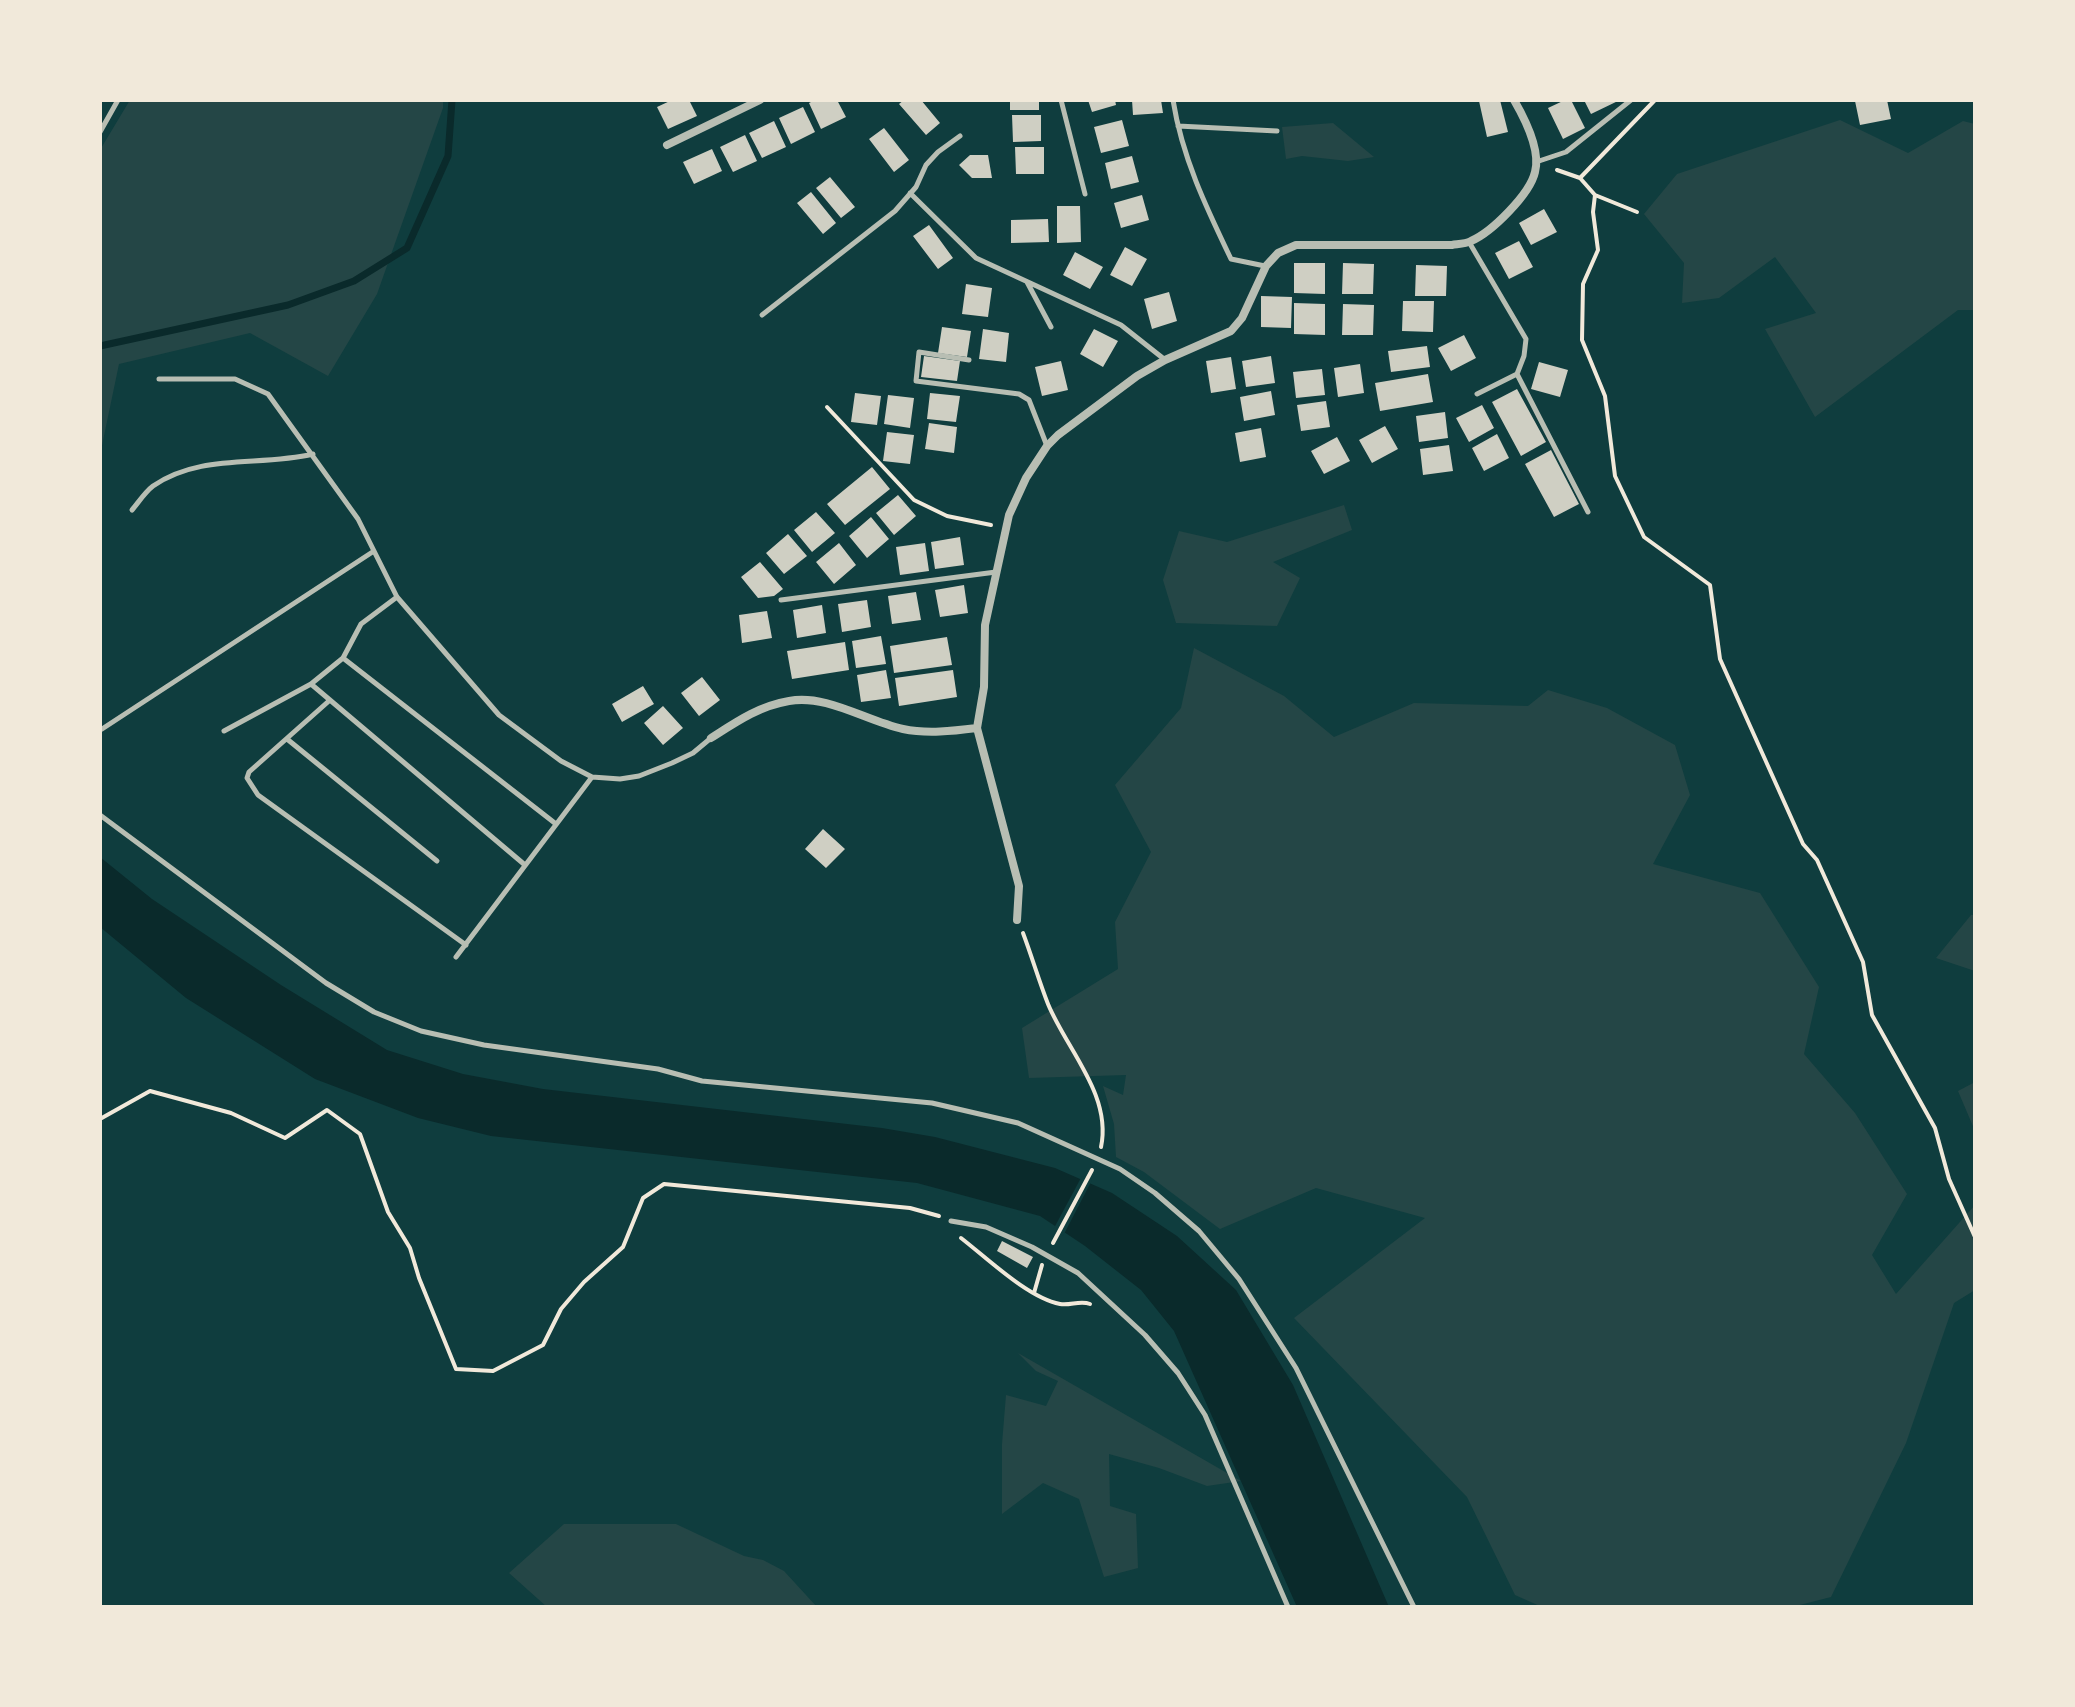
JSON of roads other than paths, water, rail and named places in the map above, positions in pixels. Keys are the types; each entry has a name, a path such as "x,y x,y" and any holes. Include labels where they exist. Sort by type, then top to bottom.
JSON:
{"street":[{"path":"667,145 760,100"},
{"path":"1017,920 1019,886 977,728 984,687 985,625 1005,528 1026,478 1047,446 1070,425 1137,376 1231,331 1242,318 1266,266 1278,253 1296,245 1452,245 1469,242 1493,226 1522,195 1536,172 1534,145 1514,100"},
{"path":"711,738 755,710 792,700 821,702 904,729 945,732 977,728"}],"lane":[{"path":"100,132 118,100"},
{"path":"1061,100 1085,194"},
{"path":"1173,100 1177,126 1198,192 1231,259 1266,266"},
{"path":"1535,163 1566,152 1631,100"},
{"path":"1177,126 1277,131"},
{"path":"762,315 895,211 926,165 960,136"},
{"path":"910,193 976,258 1121,325 1165,360"},
{"path":"1469,242 1526,339 1517,374 1477,394"},
{"path":"1027,281 1051,327"},
{"path":"969,360 919,352 916,381 1019,394 1029,400 1047,446"},
{"path":"1517,374 1588,512"},
{"path":"159,379 235,379 268,394 358,519 397,597 499,715 561,761 592,777 620,779 639,776 693,753 711,738"},
{"path":"132,510 151,487 184,471 216,463 275,461 313,454"},
{"path":"102,729 374,551"},
{"path":"781,600 996,572"},
{"path":"224,731 311,684 343,658 361,624 397,597"},
{"path":"343,658 556,824"},
{"path":"311,684 525,865"},
{"path":"330,700 249,772 247,778 258,795 466,945"},
{"path":"287,739 437,861"},
{"path":"456,957 592,777"},
{"path":"100,815 326,983 374,1012 421,1031 484,1045 658,1069 702,1081 932,1103 1018,1123 1096,1161 1120,1169 1155,1193 1199,1231 1239,1279 1296,1368 1414,1607"},
{"path":"951,1221 986,1227 1032,1247 1078,1273 1145,1335 1178,1373 1205,1415 1288,1607"}],"waterway":[{"path":"100,346 288,305 354,281 407,248 448,156 452,100"}]}
